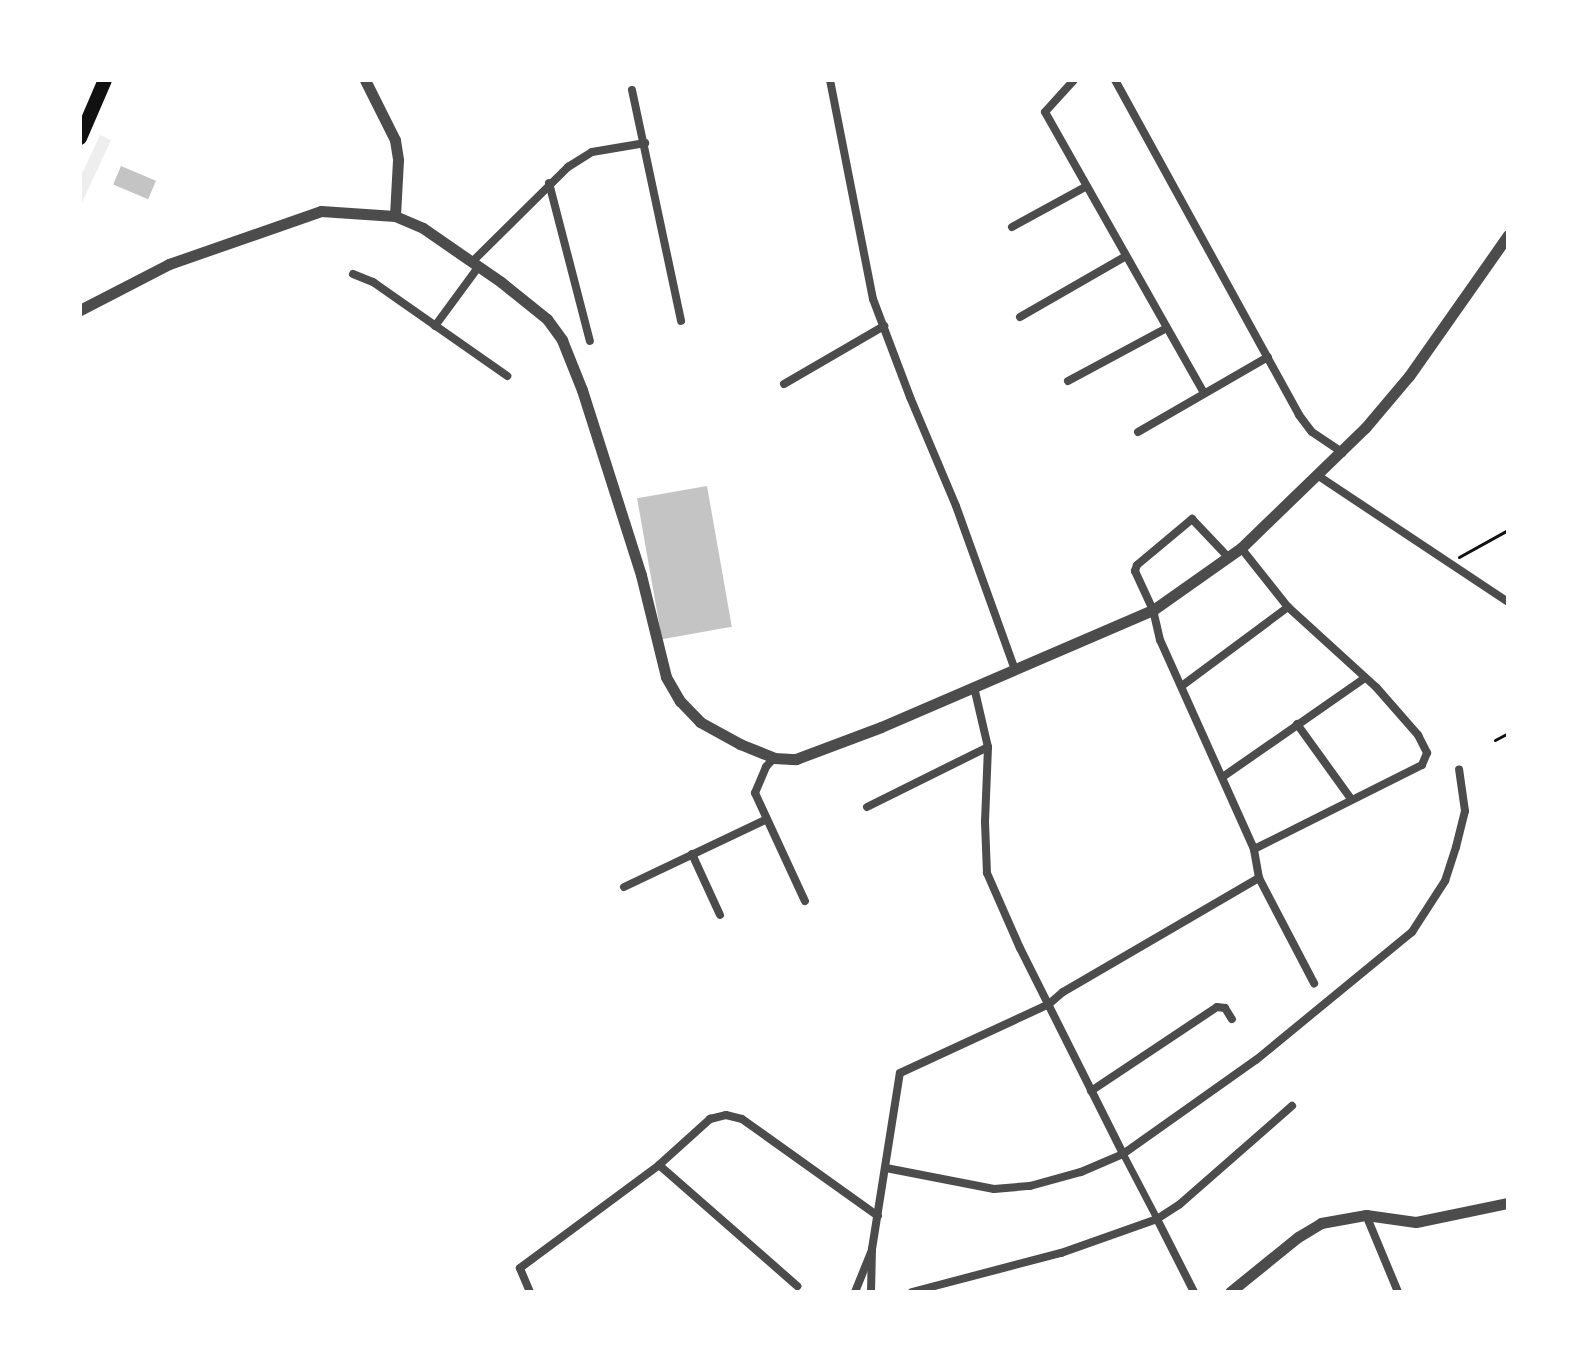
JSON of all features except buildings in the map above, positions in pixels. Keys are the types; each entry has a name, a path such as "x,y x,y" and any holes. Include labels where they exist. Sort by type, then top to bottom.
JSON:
{"highway":[{"path":"80,138 105,80"}],"street":[{"path":"365,80 395,140 398,160 395,216"},
{"path":"830,80 873,299 956,506 1015,670"},
{"path":"1074,80 1045,112 1204,393"},
{"path":"1115,80 1304,424 1343,453"},
{"path":"632,90 681,321"},
{"path":"435,326 476,264 549,183 592,152 645,143"},
{"path":"549,183 590,341"},
{"path":"1012,227 1087,186"},
{"path":"80,310 169,264 321,211 395,216 423,228 547,319 562,340 582,390 641,575 666,677 680,701 700,722 774,758 796,759 1153,610 1241,548 1343,453 1409,376 1508,235"},
{"path":"1020,317 1126,256"},
{"path":"353,274 373,282 507,376"},
{"path":"784,384 884,326"},
{"path":"1068,381 1167,328"},
{"path":"1138,432 1268,357"},
{"path":"1317,475 1506,598"},
{"path":"1228,557 1192,519 1137,565 1135,571 1153,610 1160,640 1224,776 1254,849 1259,878 1314,983"},
{"path":"1241,548 1288,607 1365,678 1418,735 1427,753 1422,765 1254,849"},
{"path":"1183,685 1288,607"},
{"path":"1224,776 1365,678"},
{"path":"974,687 988,747 985,822 987,873 1020,948 1194,1292"},
{"path":"1297,724 1351,799"},
{"path":"867,807 988,747"},
{"path":"774,758 760,777 755,793 805,901"},
{"path":"886,1168 972,1188 994,1189 1030,1186 1056,1179 1123,1154 1256,1060 1412,932 1445,881 1456,847 1465,811 1459,769"},
{"path":"624,887 767,819"},
{"path":"692,854 720,915"},
{"path":"871,1292 872,1249 900,1073 1049,1004 1063,992 1259,878"},
{"path":"1091,1091 1217,1007 1225,1008 1232,1019"},
{"path":"912,1292 1061,1253 1157,1219 1180,1204 1292,1106"},
{"path":"530,1292 520,1268 659,1165 710,1119 726,1115 742,1119 878,1216"},
{"path":"659,1165 797,1286"},
{"path":"1230,1292 1298,1237 1321,1223 1366,1215 1416,1222 1508,1203"},
{"path":"1366,1215 1398,1292"},
{"path":"855,1292 872,1249"}],"path":[{"path":"1449,563 1508,530"},
{"path":"1495,740 1508,733"}],"shaded area":[{"path":"100,135 111,140 80,207 80,178"}]}
